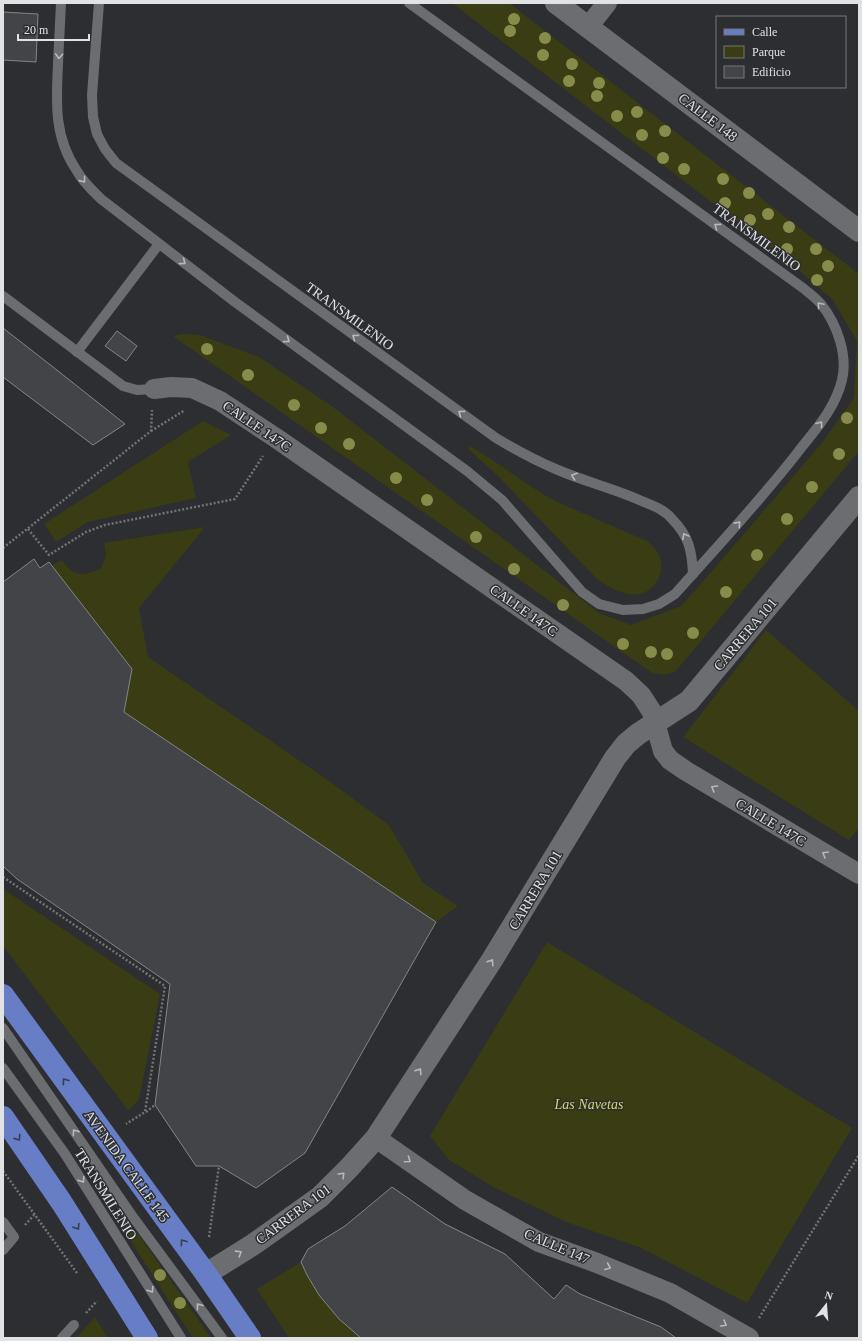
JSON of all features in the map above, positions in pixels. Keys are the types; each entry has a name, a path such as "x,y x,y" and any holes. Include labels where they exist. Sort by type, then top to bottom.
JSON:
{"main road":[{"name":"AVENIDA CALLE 145","path":"3,995 206,1274 250,1338"},
{"path":"3,1117 62,1203 147,1334"}],"street":[{"name":"CALLE 148","path":"556,3 859,231"},
{"path":"588,27 607,3"},
{"name":"CALLE 147C","path":"154,389 171,387 192,388 220,401 276,438 626,681 641,695 652,712 663,751 670,760 859,874"},
{"name":"CARRERA 101","path":"206,1274 260,1240 320,1197 376,1138 492,960 615,758 626,744 638,734 684,705 695,695 859,497"},
{"name":"CALLE 147","path":"376,1138 465,1200 539,1242 597,1263 670,1293 748,1338"}],"lane":[{"name":"TRANSMILENIO","path":"61,3 57,112 59,130 66,151 76,171 86,184 101,199 235,302 467,471 502,500 582,592 599,604 623,610 643,610 659,604 675,594 693,574 780,476 823,420 836,398 842,379 843,362 840,342 832,320 821,304 803,288 409,3"},
{"name":"TRANSMILENIO","path":"99,3 92,95 93,117 97,134 105,149 116,163 496,438 526,456 546,465 629,495 659,508 671,517 683,531 689,543 692,554 693,574"},
{"path":"78,352 159,244"},
{"path":"3,296 123,386 137,390 154,389"},
{"name":"TRANSMILENIO","path":"3,1028 133,1217 222,1338"},
{"name":"TRANSMILENIO","path":"3,1068 65,1154 181,1338"},
{"path":"3,1222 14,1237 3,1250"},
{"path":"62,1338 74,1325"}],"path":[{"path":"151,431 154,389"},
{"path":"3,548 151,431 190,408"},
{"path":"28,529 49,555 86,532 105,525 235,499 276,438"},
{"path":"3,877 165,986 145,1112"},
{"path":"126,1124 155,1106"},
{"path":"748,1338 859,1155"},
{"path":"208,1239 220,1166"},
{"path":"3,1171 79,1277"},
{"path":"92,1295 101,1307"}],"green space":[{"path":"452,3 509,3 859,274 859,451 676,671 665,675 652,673 173,336 183,334 200,335 259,357 333,407 599,613 631,625 681,606 821,444 854,398 857,341 832,299 792,264"},
{"path":"203,421 231,435 188,462 196,498 88,522 56,542 44,524"},
{"path":"470,446 555,501 647,541 657,551 661,561 661,573 655,584 646,592 634,595 617,591 597,579 496,474 468,449"},
{"path":"205,527 139,608 148,657 322,776 389,825 423,883 458,906 436,922 124,712 132,669 52,566 62,560 70,570 79,574 89,573 101,568 106,555 104,543"},
{"path":"766,630 859,711 859,827 849,840 683,737"},
{"path":"3,889 160,994 139,1100 128,1110 3,946"},
{"name":"Las Navetas","path":"547,942 852,1128 747,1303 639,1247 569,1223 495,1188 449,1160 430,1136"},
{"path":"129,1221 211,1338 193,1338 121,1226"},
{"path":"301,1262 319,1294 326,1303 342,1321 361,1338 289,1338 257,1289"},
{"path":"95,1317 108,1338 76,1338"}],"building":[{"path":"3,12 38,14 36,62 3,60"},
{"path":"3,328 125,424 93,445 3,377"},
{"path":"117,331 137,346 126,361 105,346"},
{"path":"34,559 40,568 49,562 132,669 124,712 436,922 305,1153 256,1188 219,1166 196,1166 155,1105 170,984 17,879 3,866 3,582"},
{"path":"392,1187 445,1224 505,1254 554,1299 566,1285 580,1294 661,1327 676,1338 361,1338 339,1319 319,1295 301,1262 308,1249 345,1226"}]}
